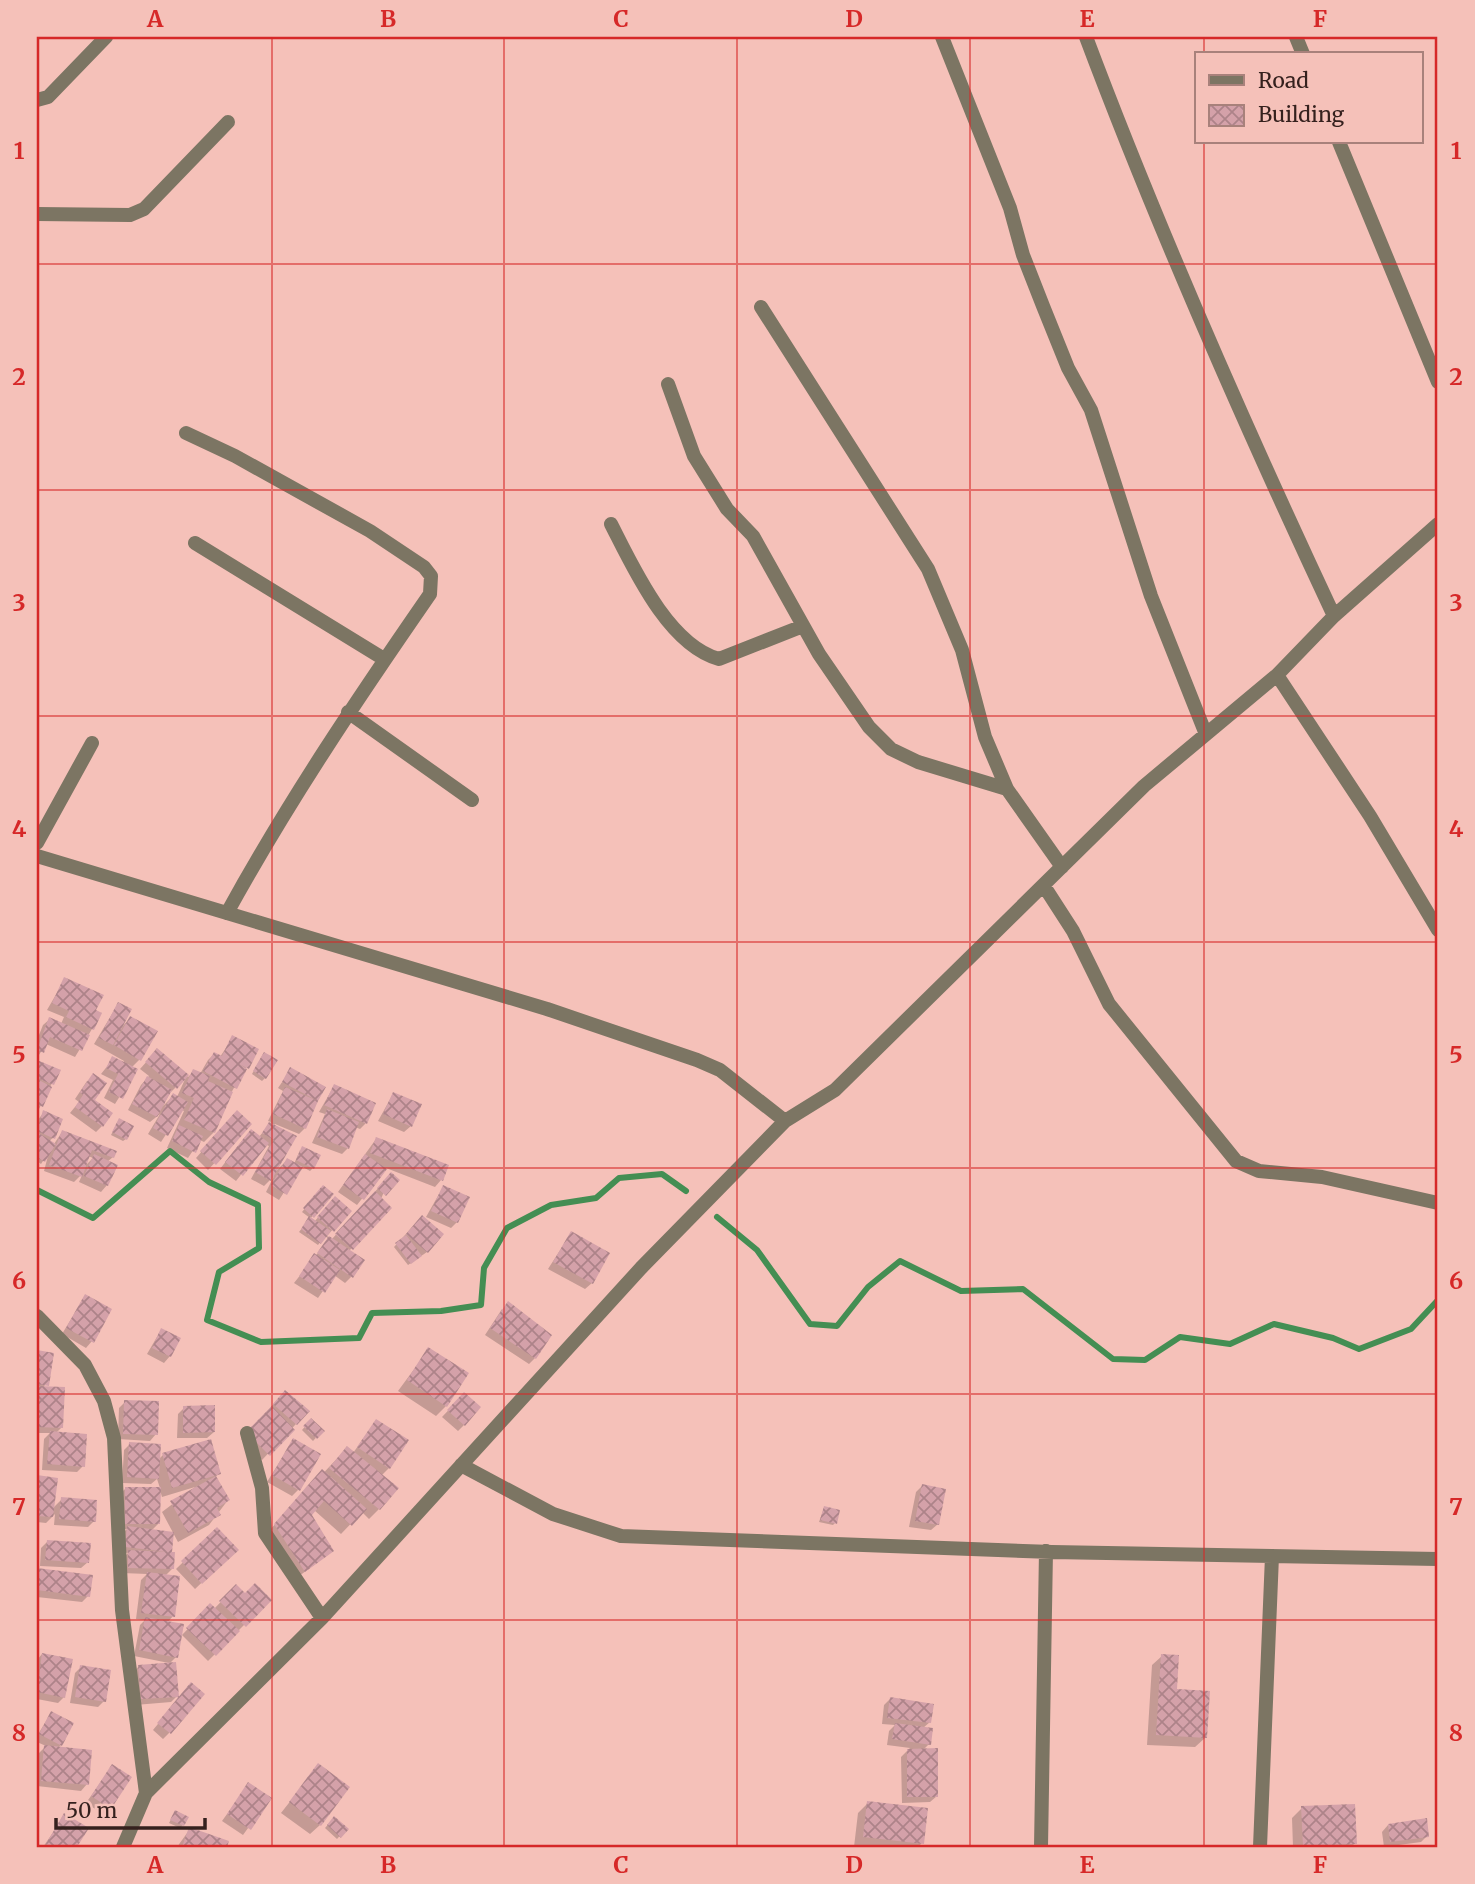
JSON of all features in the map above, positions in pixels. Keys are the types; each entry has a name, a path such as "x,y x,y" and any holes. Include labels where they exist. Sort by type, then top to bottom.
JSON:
{"street":[{"path":"37,100 48,97 106,37"},
{"path":"942,37 1010,208 1023,255 1042,306 1068,368 1091,410 1151,596 1205,732"},
{"path":"1086,37 1126,145 1236,407 1334,616"},
{"path":"37,215 130,215 144,209 228,122"},
{"path":"1340,144 1438,382"},
{"path":"761,307 928,569 962,650 985,737 1007,789 1062,867"},
{"path":"668,384 694,456 727,509 753,536 803,626 869,727 891,749 918,762 1007,789"},
{"path":"186,433 235,456 370,531 424,567 430,576 430,594 348,712 272,830 227,913"},
{"path":"611,524 645,589 686,641 705,656 719,659 803,626"},
{"path":"122,1847 146,1793 322,1618 641,1268 785,1121 835,1090 1144,786 1205,732 1277,675 1334,616 1438,526"},
{"path":"195,543 384,659"},
{"path":"1277,675 1370,816 1438,930"},
{"path":"348,712 472,800"},
{"path":"37,843 92,743"},
{"path":"37,856 547,1009 697,1060 720,1070 785,1121"},
{"path":"1044,886 1073,931 1109,1004 1236,1161 1259,1171 1322,1177 1438,1203"},
{"path":"37,1316 85,1365 104,1401 114,1438 122,1610 146,1793"},
{"path":"247,1433 262,1488 265,1533 322,1618"},
{"path":"461,1465 553,1514 621,1536 716,1542 1438,1559"},
{"path":"1041,1847 1046,1551"},
{"path":"1260,1847 1272,1556"}],"building":[{"path":"64,977 104,995 96,1010 102,1013 94,1030 66,1017 69,1011 52,1003"},
{"path":"118,1002 132,1009 113,1045 99,1038"},
{"path":"130,1016 158,1031 141,1061 114,1045"},
{"path":"49,1017 90,1035 82,1051 50,1037 44,1053 37,1050"},
{"path":"232,1035 259,1049 249,1069 239,1064 247,1069 237,1089 203,1071 214,1052 222,1056"},
{"path":"157,1048 189,1075 177,1089 145,1062"},
{"path":"264,1052 278,1060 266,1079 253,1071"},
{"path":"112,1056 138,1069 123,1099 109,1092 118,1074 106,1068"},
{"path":"37,1060 61,1070 54,1085 37,1078"},
{"path":"290,1067 326,1087 318,1101 282,1082"},
{"path":"193,1069 210,1076 208,1081 233,1092 215,1133 184,1120 194,1098 182,1093"},
{"path":"93,1073 107,1083 95,1100 113,1113 103,1127 75,1107 83,1095 80,1092"},
{"path":"147,1076 172,1090 157,1117 132,1104"},
{"path":"37,1079 52,1087 43,1107 37,1104"},
{"path":"334,1084 376,1103 367,1124 324,1105"},
{"path":"285,1087 318,1101 306,1129 273,1114"},
{"path":"393,1092 422,1104 412,1127 383,1114"},
{"path":"173,1093 188,1102 168,1136 153,1128"},
{"path":"327,1109 359,1122 349,1149 317,1137"},
{"path":"43,1110 63,1119 55,1139 37,1131"},
{"path":"237,1110 252,1124 216,1165 200,1151"},
{"path":"119,1118 134,1126 127,1140 112,1132"},
{"path":"269,1122 297,1136 271,1181 255,1172 274,1140 262,1133"},
{"path":"179,1125 203,1136 196,1153 172,1141"},
{"path":"251,1129 269,1143 243,1176 225,1162"},
{"path":"62,1130 117,1151 114,1158 92,1150 82,1177 49,1165"},
{"path":"37,1132 56,1144 45,1162 37,1157"},
{"path":"376,1137 449,1165 443,1181 370,1153"},
{"path":"302,1146 321,1155 314,1169 296,1160"},
{"path":"94,1154 118,1165 108,1186 84,1176"},
{"path":"365,1154 387,1169 364,1200 343,1185"},
{"path":"287,1158 303,1167 287,1195 271,1185"},
{"path":"391,1172 400,1180 386,1196 377,1188"},
{"path":"323,1185 334,1194 314,1218 303,1208"},
{"path":"443,1185 470,1197 458,1223 431,1211"},
{"path":"375,1191 392,1208 353,1250 335,1234"},
{"path":"335,1196 352,1211 334,1232 317,1217"},
{"path":"422,1215 444,1234 428,1253 406,1234"},
{"path":"309,1216 331,1231 321,1244 301,1229"},
{"path":"571,1231 610,1253 593,1284 553,1262"},
{"path":"406,1235 422,1256 411,1264 395,1243"},
{"path":"329,1236 365,1260 353,1278 317,1253"},
{"path":"314,1253 340,1270 325,1293 299,1276"},
{"path":"85,1294 112,1309 94,1343 66,1328"},
{"path":"508,1301 552,1335 536,1359 490,1328"},
{"path":"161,1328 181,1338 171,1357 152,1348"},
{"path":"428,1347 469,1373 447,1407 407,1380"},
{"path":"37,1350 54,1353 49,1386 37,1384"},
{"path":"37,1386 65,1387 63,1428 37,1427"},
{"path":"285,1390 310,1411 297,1425 273,1404"},
{"path":"464,1392 481,1407 465,1426 447,1410"},
{"path":"124,1400 159,1401 158,1435 123,1434"},
{"path":"215,1405 215,1432 183,1433 183,1406"},
{"path":"272,1406 295,1430 270,1456 246,1432"},
{"path":"311,1418 325,1431 317,1439 303,1426"},
{"path":"376,1419 409,1440 390,1469 357,1447"},
{"path":"50,1431 87,1434 85,1467 47,1464"},
{"path":"293,1438 321,1454 300,1491 272,1475"},
{"path":"211,1439 221,1474 172,1488 162,1453"},
{"path":"129,1442 161,1444 159,1479 127,1477"},
{"path":"347,1446 399,1488 380,1510 329,1468"},
{"path":"322,1469 367,1509 352,1526 324,1501 312,1515 334,1551 305,1572 274,1524"},
{"path":"37,1475 58,1478 53,1517 37,1516"},
{"path":"216,1476 230,1500 217,1508 221,1515 188,1533 170,1501"},
{"path":"922,1484 946,1489 939,1525 915,1521"},
{"path":"125,1487 161,1487 160,1524 125,1524"},
{"path":"61,1497 97,1500 96,1522 59,1519"},
{"path":"824,1506 840,1510 837,1524 820,1520"},
{"path":"127,1526 174,1532 174,1569 128,1568 128,1550 168,1552 125,1547"},
{"path":"217,1527 239,1550 202,1584 181,1561"},
{"path":"47,1540 91,1543 89,1563 45,1560"},
{"path":"37,1568 93,1575 90,1597 37,1590"},
{"path":"147,1572 180,1576 175,1617 141,1613"},
{"path":"255,1583 272,1600 246,1627 219,1601 236,1584 245,1593"},
{"path":"210,1603 240,1631 216,1656 186,1628"},
{"path":"145,1617 184,1624 178,1658 139,1650"},
{"path":"42,1653 73,1659 65,1698 37,1692"},
{"path":"1161,1654 1179,1655 1177,1689 1210,1691 1207,1738 1156,1735"},
{"path":"176,1662 179,1697 141,1699 138,1665"},
{"path":"80,1665 111,1670 106,1702 75,1697"},
{"path":"191,1682 205,1694 171,1734 157,1723"},
{"path":"890,1697 934,1704 931,1723 887,1718"},
{"path":"51,1711 74,1723 62,1746 39,1734"},
{"path":"895,1723 933,1728 931,1745 892,1739"},
{"path":"44,1745 92,1750 89,1785 41,1781"},
{"path":"938,1748 938,1797 907,1797 907,1749"},
{"path":"318,1763 350,1787 321,1826 289,1802"},
{"path":"112,1764 132,1777 111,1809 91,1796"},
{"path":"248,1782 272,1798 251,1830 227,1814"},
{"path":"867,1801 928,1808 924,1844 863,1837"},
{"path":"1355,1804 1357,1844 1303,1846 1301,1806"},
{"path":"175,1810 189,1817 184,1826 170,1820"},
{"path":"64,1813 89,1828 77,1847 51,1847 46,1844"},
{"path":"334,1816 349,1829 341,1838 327,1825"},
{"path":"1427,1818 1429,1837 1390,1842 1388,1824"},
{"path":"189,1827 229,1841 227,1847 182,1847"}],"waterway":[{"path":"37,1190 93,1218 170,1151 209,1182 258,1205 259,1248 219,1272 207,1320 261,1342 359,1338 372,1313 441,1311 481,1305 484,1268 507,1228 551,1205 596,1198 619,1178 662,1174 686,1191"},
{"path":"717,1217 757,1250 810,1324 837,1326 868,1287 900,1261 961,1291 1023,1289 1113,1359 1145,1360 1180,1337 1230,1344 1274,1324 1333,1338 1359,1349 1411,1329 1438,1300"}]}
